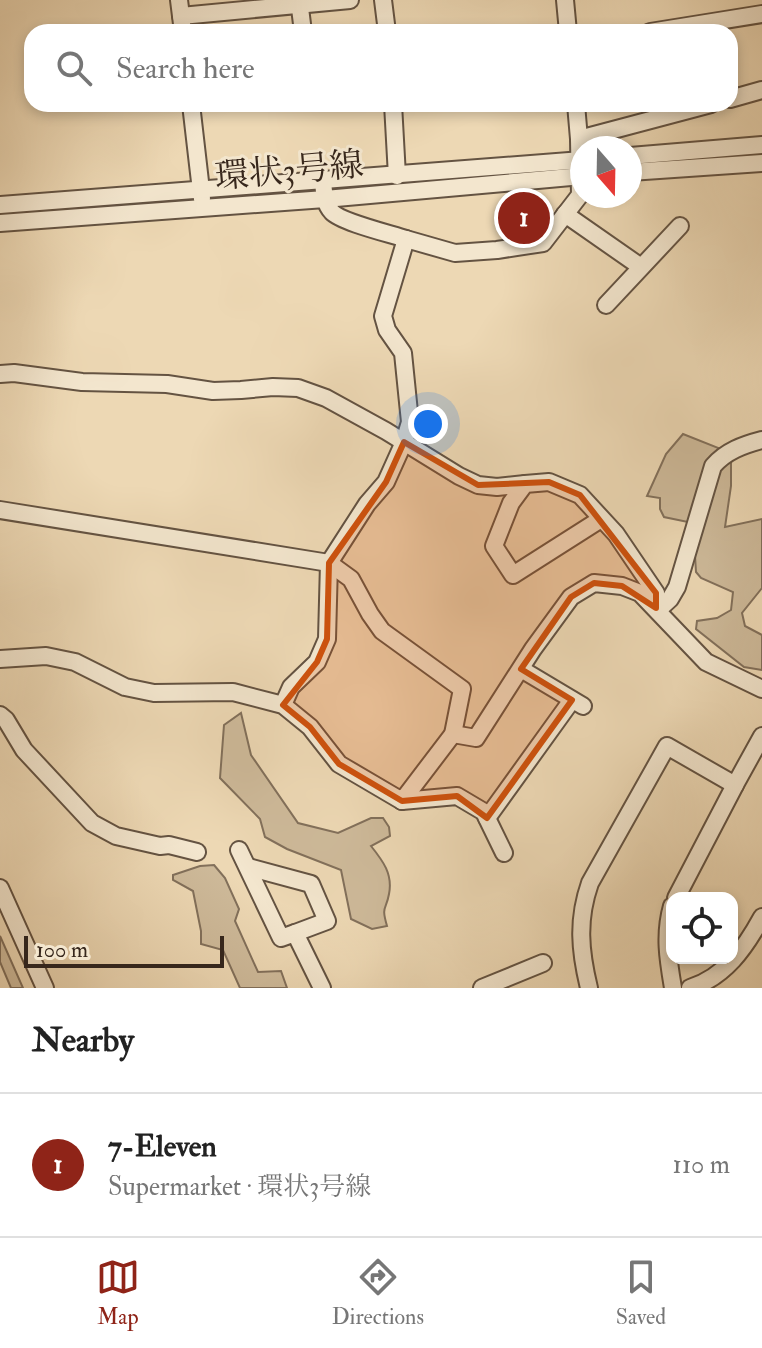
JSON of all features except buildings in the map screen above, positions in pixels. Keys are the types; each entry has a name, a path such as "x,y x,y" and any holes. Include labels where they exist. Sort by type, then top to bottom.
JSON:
{"street":[{"path":"181,16 300,2 350,0"},
{"path":"383,0 386,24"},
{"path":"565,0 567,24"},
{"path":"300,2 302,24"},
{"path":"700,24 762,14"},
{"path":"738,97 762,90"},
{"path":"192,112 203,208"},
{"path":"393,112 397,176"},
{"path":"577,112 579,136"},
{"path":"590,136 681,112"},
{"path":"642,155 762,145"},
{"path":"642,171 762,163"},
{"name":"環状3号線","path":"0,205 397,176 570,168"},
{"name":"環状3号線","path":"0,223 325,199 570,169"},
{"path":"323,181 325,199 332,213 348,221 455,253 543,243 570,208"},
{"path":"565,214 641,267"},
{"path":"606,305 680,226"},
{"path":"283,705 291,687 317,662 327,639 329,563 367,504 386,482 410,422 403,353 387,330 383,316 406,239"},
{"path":"0,374 82,382 167,384 213,391 298,388 326,398 478,485 497,487 549,482 580,495 616,534 656,593 657,609"},
{"path":"657,609 670,599 677,587 713,466 721,457 736,449 762,440"},
{"path":"525,484 511,503 494,546 513,575 601,519"},
{"path":"0,510 329,563 351,579 382,631 462,689 453,734 402,801"},
{"path":"453,734 476,738 571,597 594,583 622,586 640,593 706,662 762,689"},
{"path":"0,659 46,656 75,662 125,687 154,693 233,692 283,705 310,727 339,764 402,801 457,796 484,812 504,853"},
{"path":"487,818 577,703 521,669"},
{"path":"0,715 24,750 92,823 116,836 197,852"},
{"path":"679,892 762,736"},
{"path":"589,988 580,938 582,904 590,883 667,746 735,785"},
{"path":"239,850 281,938 327,921 311,884 248,867"},
{"path":"0,888 45,988"},
{"path":"690,988 731,962 761,920"},
{"path":"295,933 322,988"},
{"path":"482,988 543,963"},
{"path":"669,964 673,988"}],"highlighted area":[{"path":"404,442 478,485 549,482 580,495 656,593 656,608 622,586 594,583 571,597 521,669 572,700 487,818 457,796 402,801 339,764 310,727 283,705 317,662 327,639 329,563 386,482"}],"shaded area":[{"path":"683,434 721,449 731,457 731,486 725,527 762,519 762,588 742,613 745,626 762,635 762,670 744,667 696,629 697,621 717,618 731,610 733,592 701,578 696,572 693,523 664,517 660,498 647,496 666,454"},
{"path":"241,713 251,755 298,823 338,833 371,818 383,818 390,836 371,846 390,880 384,911 387,926 372,929 351,919 341,870 265,837 260,819 220,778 224,725"},
{"path":"214,865 225,878 239,909 235,921 258,972 281,971 287,988 240,988 223,950 201,944 193,891 173,880 173,875"},
{"path":"0,936 23,988 11,988 0,962"}],"place":[{"name":"7-Eleven","path":"524,218"}]}
